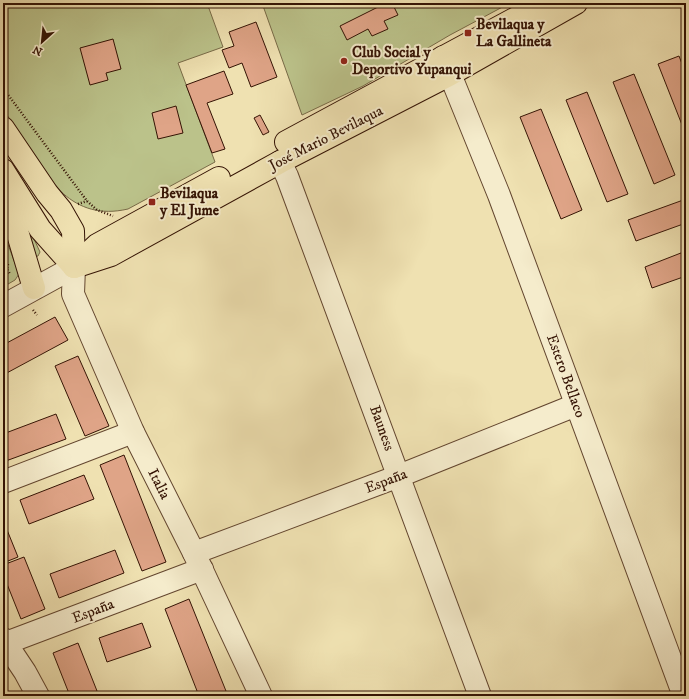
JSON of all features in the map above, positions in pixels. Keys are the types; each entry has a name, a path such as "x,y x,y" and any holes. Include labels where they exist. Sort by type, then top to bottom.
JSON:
{"main road":[{"name":"José Mario Bevilaqua","path":"74,267 111,255 280,162 446,66 544,3"},
{"name":"José Mario Bevilaqua","path":"74,267 97,244 446,66 576,3"},
{"path":"3,128 61,210 73,231 74,267"},
{"path":"3,170 40,229 74,267"},
{"path":"3,184 34,288"}],"street":[{"name":"Estero Bellaco","path":"446,66 499,195 684,696"},
{"name":"Bauness","path":"280,162 287,176 480,696"},
{"name":"José Mario Bevilaqua","path":"3,306 74,267"},
{"name":"Italia","path":"74,267 73,294 133,432 198,561 261,696"},
{"name":"España","path":"5,641 399,476 576,405"},
{"path":"3,482 133,432"},
{"path":"5,641 25,672 38,696"}],"path":[{"path":"3,88 87,201 97,210 113,216"},
{"path":"3,268 6,269 3,279"}],"green space":[{"path":"3,3 207,3 223,47 178,63 215,162 128,209 108,211 91,209 76,203 63,194 41,168 11,122 3,106"},
{"name":"Club Social y Deportivo Yupanqui","path":"262,3 510,3 450,35 363,86 302,115"},
{"path":"16,209 34,239 40,252 38,256 34,257"},
{"path":"3,231 19,274 15,280 3,287"}],"building":[{"path":"386,3 392,3 398,15 384,21 388,29 372,36 368,29 347,40 340,26"},
{"path":"256,22 277,77 251,87 242,63 229,68 222,50 234,46 229,32"},
{"path":"113,39 121,69 106,73 108,80 90,85 80,48"},
{"path":"679,56 686,74 686,135 658,64"},
{"path":"224,71 233,94 207,103 225,149 212,153 186,85"},
{"path":"634,74 675,175 654,184 613,82"},
{"path":"587,92 628,194 607,202 566,100"},
{"path":"176,106 183,133 158,139 152,113"},
{"path":"541,109 582,210 561,219 520,117"},
{"path":"260,115 269,132 263,135 254,118"},
{"path":"686,199 686,223 636,241 628,220"},
{"path":"686,251 686,276 652,288 645,267"},
{"path":"55,317 68,340 3,375 3,345"},
{"path":"78,356 109,426 85,436 55,366"},
{"path":"56,414 66,439 3,462 3,434"},
{"path":"124,455 166,562 142,571 100,465"},
{"path":"84,475 94,499 29,524 20,500"},
{"path":"3,520 18,557 3,563"},
{"path":"115,550 124,573 59,598 50,574"},
{"path":"24,557 45,609 21,619 3,574 3,565"},
{"path":"189,599 228,696 199,696 165,609"},
{"path":"142,623 151,647 107,662 99,638"},
{"path":"78,643 99,696 70,696 53,653"}],"place":[{"name":"Bevilaqua y La Gallineta","path":"468,33"},
{"name":"Club Social y Deportivo Yupanqui","path":"344,61"},
{"name":"Bevilaqua y El Jume","path":"152,202"}]}
